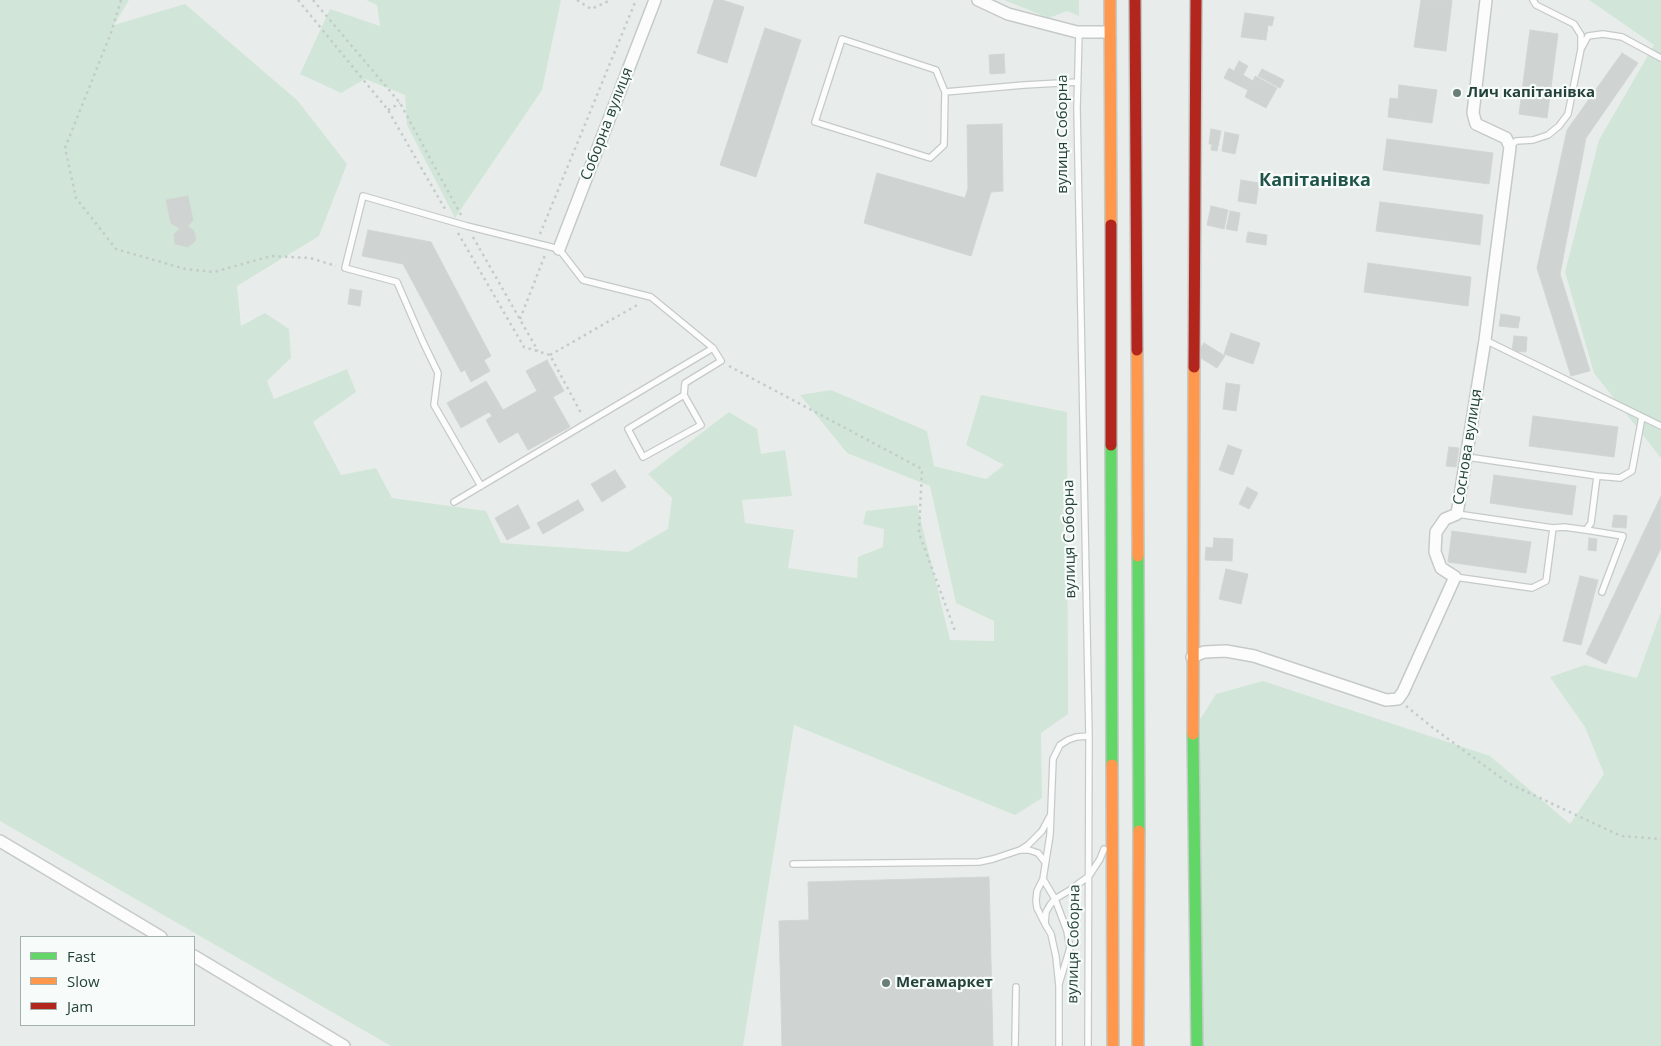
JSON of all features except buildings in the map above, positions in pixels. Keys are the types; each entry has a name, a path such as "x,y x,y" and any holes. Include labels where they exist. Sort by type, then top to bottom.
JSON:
{"main road":[{"path":"1110,0 1112,1046"},
{"path":"1135,0 1139,735 1138,1046"},
{"path":"1196,0 1192,657 1197,1046"}],"street":[{"name":"Соборна вулиця","path":"554,247 655,0"},
{"path":"978,0 1008,14 1079,32 1110,32"},
{"path":"1486,0 1473,113 1476,124 1506,138 1510,147"},
{"name":"Соснова вулиця","path":"1455,576 1441,568 1435,552 1436,532 1445,519 1457,514 1485,340 1510,147"},
{"path":"1192,657 1204,652 1226,651 1254,656 1386,700 1398,699 1403,692 1455,576"},
{"path":"0,841 160,936"},
{"path":"195,957 344,1046"}],"lane":[{"path":"1510,147 1516,141 1533,140 1548,135 1559,126 1568,114 1581,49 1581,35 1574,24 1536,5 1533,0"},
{"name":"вулиця Соборна","path":"1079,32 1077,118 1088,736 1088,1046"},
{"path":"1581,49 1588,36 1603,34 1622,37 1661,58"},
{"path":"842,39 936,70 945,92 944,145 930,158 815,122 842,39"},
{"path":"945,92 1024,84 1078,82"},
{"path":"481,486 434,406 438,373 422,342 397,282 345,268 363,196 452,222 554,247 584,280 651,297 713,348 721,361 685,383 684,395 701,425 644,457 628,429 684,395"},
{"path":"1485,340 1661,426"},
{"path":"454,502 713,348"},
{"path":"1466,457 1620,478 1632,471 1642,417"},
{"path":"1586,530 1591,523 1597,476"},
{"path":"1457,514 1623,536 1602,592"},
{"path":"1455,576 1532,588 1546,581 1553,528"},
{"path":"1059,1046 1058,986 1054,946 1051,934 1036,901 1037,891 1043,879 1050,835 1053,759 1060,745 1076,737 1088,736"},
{"path":"793,864 979,862 1020,850 1028,845 1042,831 1051,815"},
{"path":"1045,924 1046,912 1055,899 1089,876 1100,859 1112,828"},
{"path":"1020,850 1038,853 1046,862"},
{"path":"1043,879 1055,899 1067,931 1070,948 1058,986"},
{"path":"1015,1046 1016,987"}],"path":[{"path":"121,0 111,33 65,148 76,198 116,249 185,269 214,272 270,256 310,258 345,268"},
{"path":"298,0 388,110 524,347 550,355 586,423"},
{"path":"313,0 400,103 538,351"},
{"path":"577,0 591,9 611,0"},
{"path":"536,243 636,0"},
{"path":"388,110 400,103"},
{"path":"520,319 554,247"},
{"path":"550,355 651,297"},
{"path":"721,361 922,469 919,533 955,631"},
{"path":"1398,699 1432,727 1508,783 1621,836 1661,839"}],"green space":[{"path":"0,0 129,0 114,25 185,4 297,100 347,164 319,236 237,286 241,326 265,313 289,329 291,358 267,381 274,399 347,369 356,392 313,422 341,475 376,468 392,498 486,511 501,543 628,552 668,529 672,498 648,474 729,412 757,429 761,454 785,450 792,496 742,500 745,523 794,530 788,568 857,578 858,557 883,547 884,529 863,524 866,511 917,505 950,640 994,641 994,621 956,603 930,486 847,453 800,395 831,390 927,431 934,466 986,479 1004,465 966,445 981,395 1067,412 1068,714 1041,733 1042,798 1015,815 794,725 743,1046 391,1046 0,821"},
{"path":"366,0 561,0 542,90 455,218 407,125 405,95 365,79 341,93 300,74 330,9 380,26 377,5"},
{"path":"1004,0 1079,0 1079,16 1067,11 1049,18"},
{"path":"1589,0 1661,0 1661,458 1594,373 1565,272 1599,140 1654,45"},
{"path":"1661,612 1661,1046 1202,1046 1194,729 1216,694 1263,681 1490,756 1570,824 1604,774 1585,727 1550,677 1585,665 1637,678"}],"traffic: fast":[{"path":"1111,445 1112,765"},
{"path":"1138,556 1139,831"},
{"path":"1193,734 1197,1046"}],"traffic: slow":[{"path":"1110,0 1111,225"},
{"path":"1137,350 1138,556"},
{"path":"1193,734 1194,367"},
{"path":"1112,765 1113,1046"},
{"path":"1138,1046 1139,831"}],"traffic: jam":[{"path":"1135,0 1137,350"},
{"path":"1194,367 1196,0"},
{"path":"1111,225 1111,445"}],"place":[{"name":"Лич капітанівка","path":"1457,93"},
{"name":"Мегамаркет","path":"886,983"}],"district":[{"name":"Капітанівка","path":"1315,181"}]}
